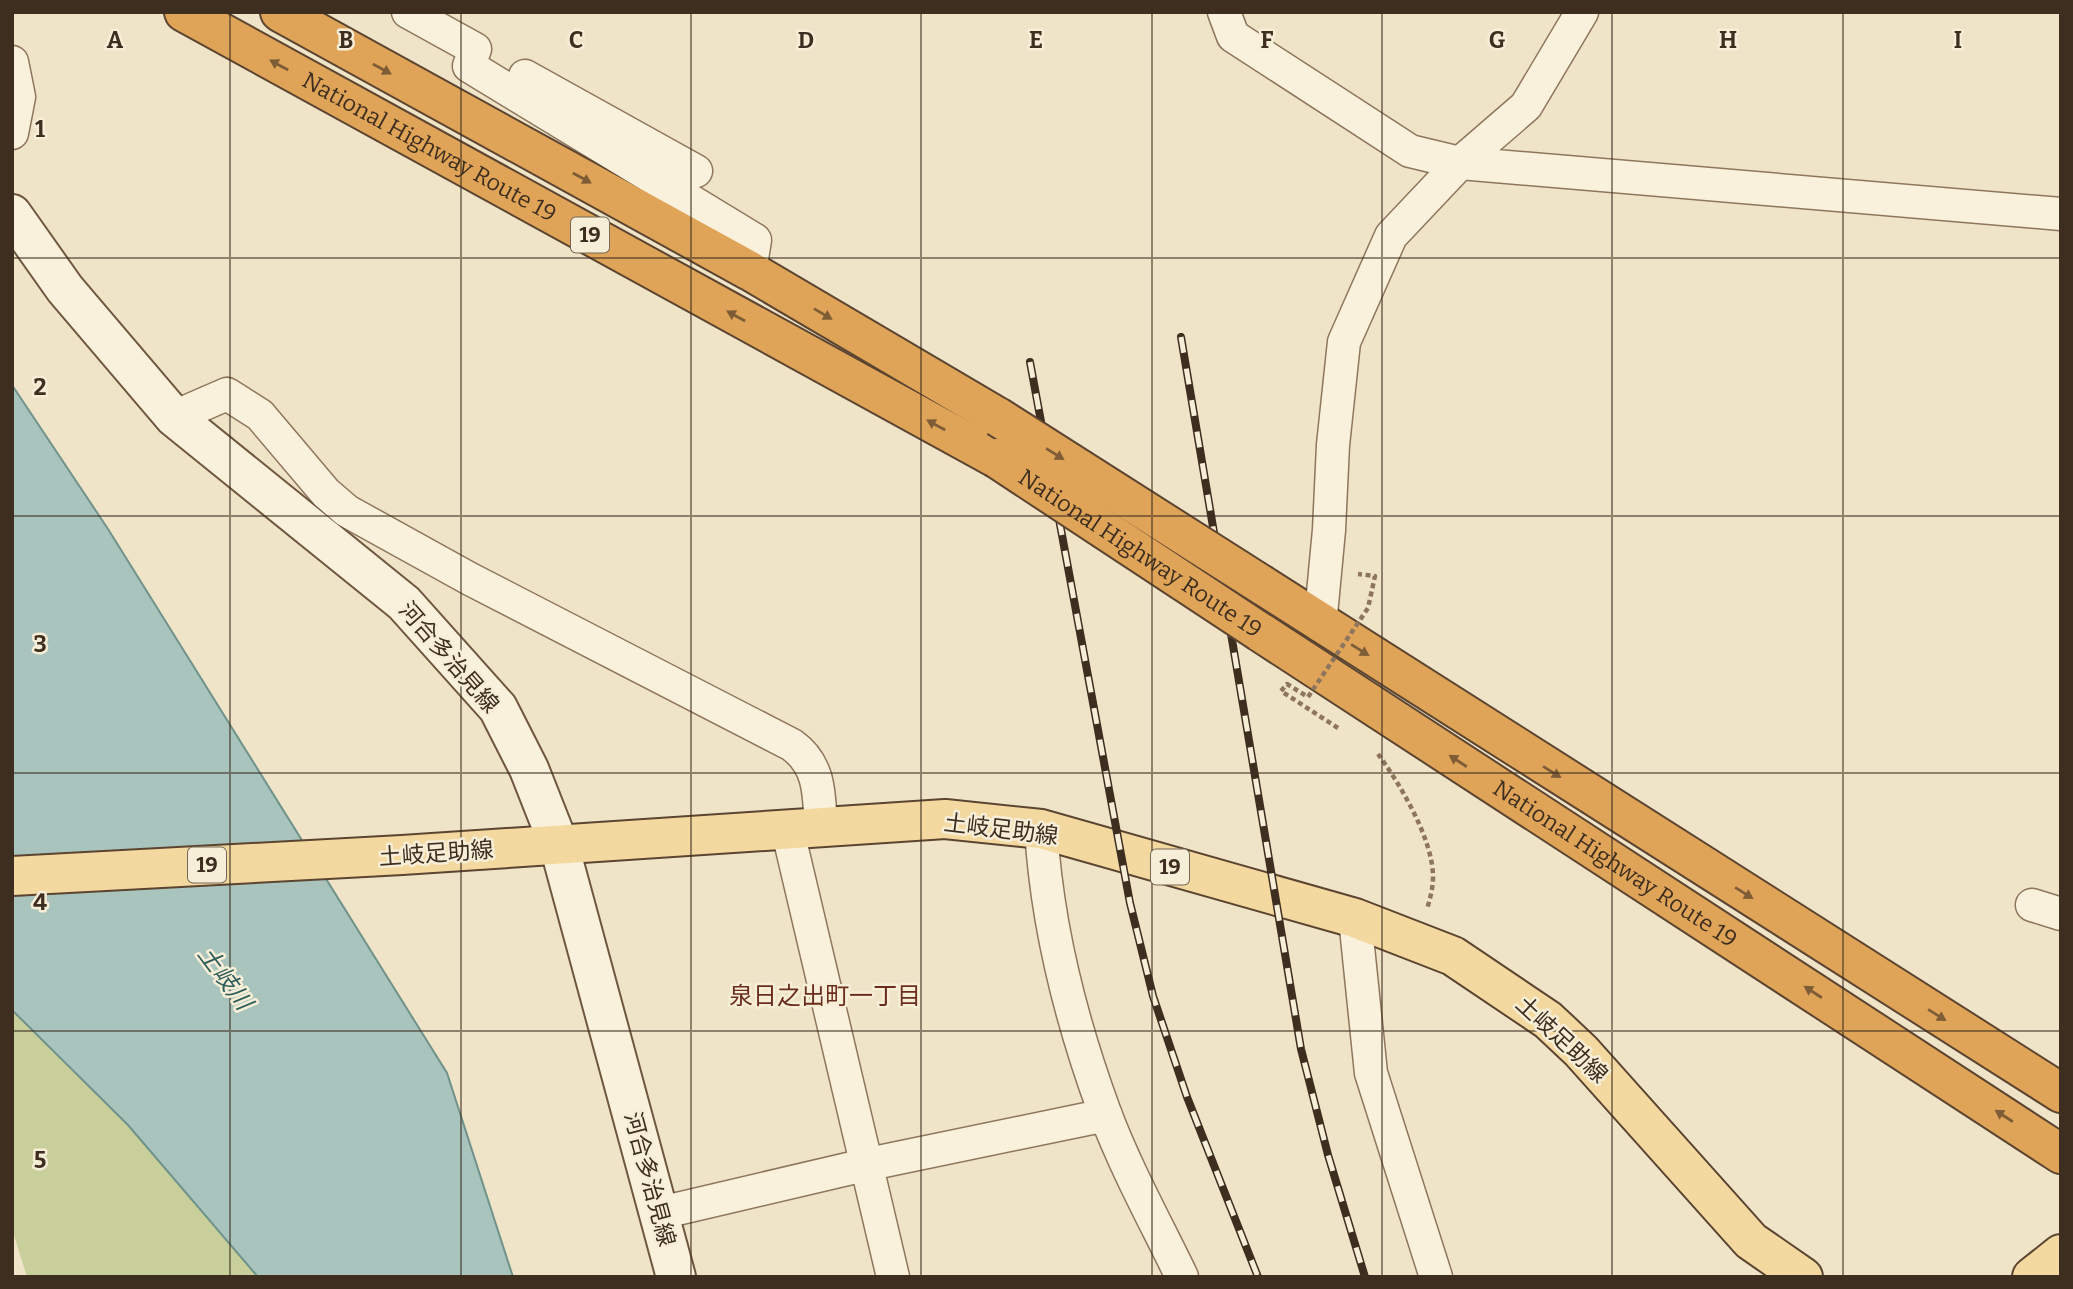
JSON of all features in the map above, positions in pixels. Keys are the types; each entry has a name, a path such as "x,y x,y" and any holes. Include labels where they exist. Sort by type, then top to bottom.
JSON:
{"highway":[{"name":"National Highway Route 19","path":"184,12 996,458 2061,1154"},
{"name":"National Highway Route 19","path":"280,12 750,271 998,417 1262,585 1320,625 2061,1093"}],"main road":[{"name":"河合多治見線","path":"12,214 65,289 174,417 404,603 498,708 529,769 559,845 676,1277"},
{"name":"土岐足助線","path":"12,876 402,855 945,819 1041,829 1355,918 1453,956 1548,1020 1581,1051 1751,1241 1803,1277"},
{"path":"2032,1277 2061,1254"}],"street":[{"path":"408,12 696,171"},
{"path":"1224,12 1233,36 1410,151 1460,163 2061,214"},
{"path":"1320,625 1329,530 1333,445 1344,342 1391,236 1460,163 1526,106 1582,12"},
{"path":"475,49 469,66 755,240 750,271"},
{"path":"12,62 19,97 12,133"},
{"path":"174,417 227,394 260,415 326,493 347,511 470,579 792,745 805,755 814,770 805,830 893,1277"},
{"path":"1041,829 1045,895 1066,997 1106,1115 1182,1277"},
{"path":"1355,918 1371,1073 1436,1277"},
{"path":"660,1213 869,1164 1106,1115"}],"path":[{"path":"1348,734 1281,691 1287,684 1308,697 1368,608 1375,576 1358,575"},
{"path":"1368,747 1378,754 1392,774 1429,852 1433,876 1424,917"}],"green space":[{"path":"12,1010 128,1125 258,1277 27,1277 12,1229"}],"water":[{"name":"土岐川","path":"12,385 108,529 447,1073 513,1277 258,1277 128,1125 12,1010"}],"railway":[{"path":"1181,337 1301,1049 1328,1155 1365,1277"},
{"path":"1030,362 1130,903 1153,996 1187,1097 1258,1277"}],"district":[{"name":"泉日之出町一丁目","path":"825,996"}]}
